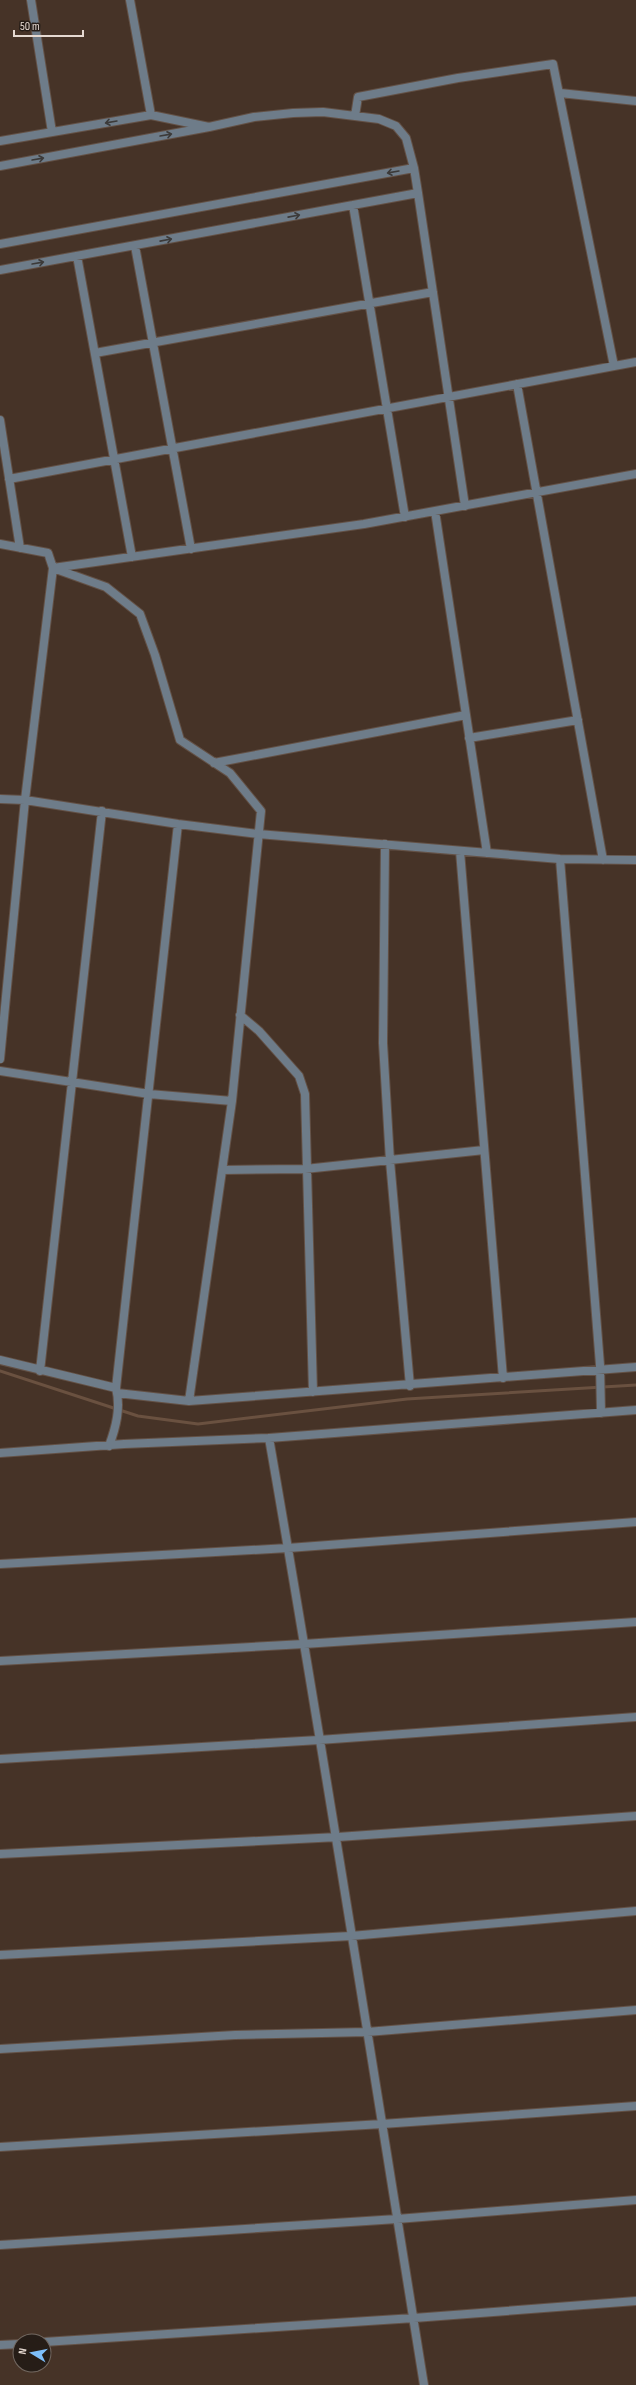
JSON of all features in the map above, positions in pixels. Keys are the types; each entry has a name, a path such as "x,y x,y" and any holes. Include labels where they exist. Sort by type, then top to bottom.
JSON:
{"street":[{"path":"31,0 52,132"},
{"path":"130,0 151,115"},
{"path":"355,116 358,97 458,78 553,64 614,366"},
{"path":"560,93 636,101"},
{"path":"0,166 209,127 254,117 293,113 323,112 379,119 396,126 406,138 414,168 465,506"},
{"path":"0,141 151,115 209,127"},
{"path":"0,244 414,168"},
{"path":"0,270 418,194"},
{"path":"353,205 405,517"},
{"path":"135,246 191,549"},
{"path":"77,256 132,557"},
{"path":"95,353 433,292"},
{"path":"10,479 636,362"},
{"path":"517,384 603,860"},
{"path":"0,420 20,548"},
{"path":"54,568 405,517 636,474"},
{"path":"435,511 487,853"},
{"path":"0,544 48,553 54,568 25,800 0,1059"},
{"path":"54,568 106,587 140,614 156,655 180,740 230,773 261,811 232,1101 189,1401"},
{"path":"214,763 466,715"},
{"path":"469,738 578,720"},
{"path":"0,799 25,800 178,824 258,834 560,859 636,860"},
{"path":"40,1371 102,811"},
{"path":"109,1446 115,1428 117,1393 178,824"},
{"path":"385,844 383,1042 390,1161 410,1386"},
{"path":"460,851 502,1378"},
{"path":"560,859 601,1413"},
{"path":"240,1015 259,1031 299,1076 304,1094 305,1169 313,1392"},
{"path":"0,1071 149,1094 232,1101"},
{"path":"222,1170 305,1169 484,1150"},
{"path":"0,1360 117,1393 189,1401 599,1372 636,1367"},
{"path":"0,1453 269,1438 636,1410"},
{"path":"269,1438 319,1740 338,1837 351,1936 424,2385"},
{"path":"0,1564 288,1548 636,1522"},
{"path":"0,1661 304,1644 636,1622"},
{"path":"0,1759 319,1740 636,1717"},
{"path":"0,1854 338,1837 636,1816"},
{"path":"0,1955 351,1936 636,1911"},
{"path":"0,2050 235,2035 367,2032 636,2010"},
{"path":"0,2147 382,2124 636,2106"},
{"path":"0,2245 397,2219 636,2200"},
{"path":"52,2341 414,2318 636,2301"},
{"path":"0,2345 12,2344"}],"waterway":[{"path":"0,1371 138,1416 198,1424 407,1399 636,1385"}]}
